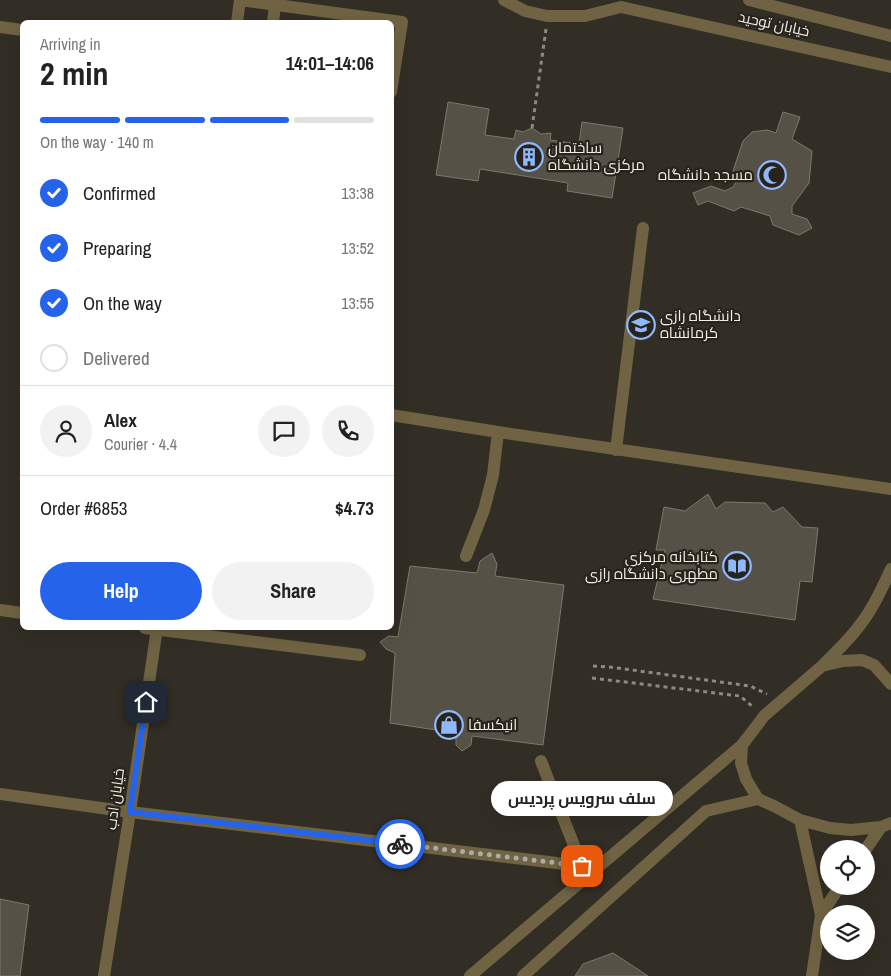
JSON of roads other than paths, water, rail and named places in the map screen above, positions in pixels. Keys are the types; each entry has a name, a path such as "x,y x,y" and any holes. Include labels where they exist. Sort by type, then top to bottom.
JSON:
{"street":[{"path":"238,20 240,0 387,20"},
{"name":"خیابان توحید","path":"504,0 525,10 547,16 585,16 620,7 891,67"},
{"name":"خیابان توحید","path":"748,0 891,36"},
{"path":"273,20 275,5"},
{"path":"394,21 402,22 394,73"},
{"path":"0,27 20,30"},
{"path":"616,450 642,228"},
{"path":"394,415 616,450 891,489"},
{"path":"466,556 484,510 493,475 498,432"},
{"path":"470,976 742,746 764,716 845,644 872,608 891,569"},
{"path":"0,610 20,613"},
{"name":"خیابان ادب","path":"104,976 130,812 153,630"},
{"path":"168,630 360,655"},
{"path":"822,666 843,661 862,660 874,665 891,684"},
{"path":"742,746 741,763 746,779 758,799 800,820 830,828 851,830 886,825"},
{"path":"0,794 130,812 582,866 541,761"},
{"path":"523,976 706,811 758,799"},
{"path":"800,820 820,910"},
{"path":"874,840 886,825"},
{"path":"812,976 820,922"}],"place":[{"name":"ساختمان مرکزی دانشگاه","path":"529,157"},
{"name":"مسجد دانشگاه","path":"772,175"},
{"name":"دانشگاه رازی کرمانشاه","path":"641,325"},
{"name":"کتابخانه مرکزی مطهری دانشگاه رازی","path":"737,566"},
{"name":"انیکسفا","path":"449,725"},
{"name":"سلف سرویس پردیس","path":"582,866"}]}
